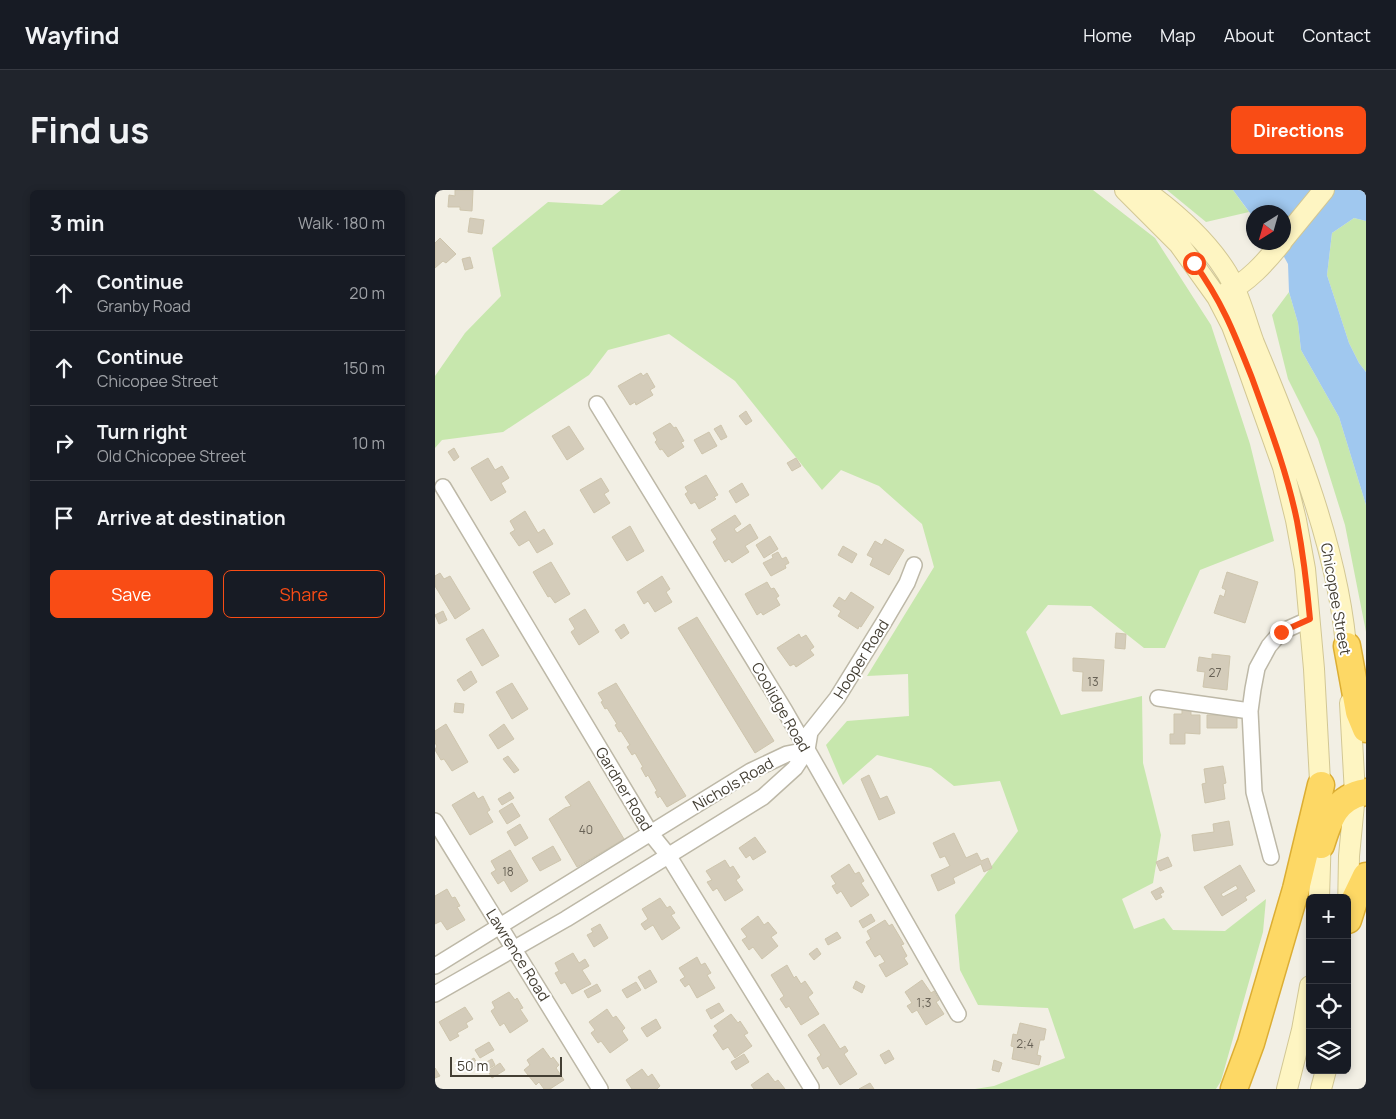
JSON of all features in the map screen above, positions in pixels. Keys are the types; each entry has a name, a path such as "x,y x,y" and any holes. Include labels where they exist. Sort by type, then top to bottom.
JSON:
{"highway":[{"path":"1347,646 1359,712 1366,729"},
{"path":"1234,1089 1251,1043 1296,889 1321,785"},
{"path":"1321,845 1329,820 1345,800 1360,793"},
{"path":"1351,912 1366,876"}],"main road":[{"path":"1125,190 1226,292"},
{"path":"1144,190 1176,214 1218,260 1226,292"},
{"path":"1291,231 1324,190"},
{"path":"1226,292 1259,270 1276,250"},
{"name":"Chicopee Street","path":"1226,292 1232,326 1283,466 1305,569 1321,785 1319,894"},
{"name":"Chicopee Street","path":"1226,292 1242,305 1253,341 1283,414 1325,536 1335,575 1347,646 1360,793 1347,894"},
{"path":"1287,1089 1306,1007"},
{"path":"1321,1089 1325,1074"}],"street":[{"name":"Coolidge Road","path":"597,404 780,703 958,1014"},
{"name":"Gardner Road","path":"443,487 651,834 667,855 811,1087"},
{"name":"Hooper Road","path":"807,750 810,732 837,698 907,583 914,565"},
{"path":"1271,857 1254,792 1250,711 1257,668 1269,646 1281,632 1310,619"},
{"path":"1158,698 1250,711"},
{"name":"Nichols Road","path":"435,966 751,771 787,754 807,750"},
{"name":"Nichols Road","path":"435,994 515,949 763,797 795,768 807,750"},
{"name":"Lawrence Road","path":"435,821 600,1089"}],"green space":[{"path":"621,190 1093,190 1155,238 1211,325 1250,444 1274,541 1200,570 1165,648 1144,648 1091,606 1048,605 1026,632 1061,715 1142,696 1143,763 1161,835 1153,883 1122,899 1134,929 1164,918 1173,930 1225,931 1266,899 1263,932 1221,1081 1216,1089 975,1089 994,1086 1065,1058 1048,1008 978,1005 960,970 955,915 1018,831 1000,781 954,786 931,768 877,755 843,785 826,745 847,721 909,716 908,674 867,676 934,567 922,524 879,486 841,470 822,490 735,381 669,334 608,350 589,375 503,432 442,440 435,448 435,376 465,333 501,296 492,248 548,202 602,205"},
{"path":"1167,190 1233,190 1246,208 1246,213 1206,222"},
{"path":"1354,218 1366,221 1366,372 1349,343 1327,275 1332,233"},
{"path":"1289,292 1298,323 1301,350 1339,417 1366,505 1366,632 1345,525 1318,439 1288,379 1272,315"}],"water":[{"path":"1233,190 1366,190 1366,221 1354,218 1332,233 1327,275 1349,343 1366,372 1366,505 1339,417 1301,350 1298,323 1289,292 1288,264 1280,250 1291,250 1291,205 1246,205 1246,208"}],"building":[{"path":"455,190 473,190 472,211 460,210 460,207 448,207 449,195 455,196"},
{"path":"470,218 484,220 482,234 468,232"},
{"path":"440,238 456,254 446,263 443,261 435,268 435,243"},
{"path":"470,257 473,268 465,270 462,259"},
{"path":"641,373 643,376 647,373 655,387 650,390 653,395 636,405 635,402 630,405 618,386"},
{"path":"746,411 752,421 746,425 739,416"},
{"path":"670,423 674,428 676,427 684,441 681,442 684,447 668,457 655,442 657,440 653,433"},
{"path":"721,425 727,437 721,440 714,429"},
{"path":"569,426 584,449 567,460 552,436"},
{"path":"709,432 717,446 702,454 694,440"},
{"path":"454,448 459,457 454,461 448,452"},
{"path":"488,458 495,470 502,466 509,478 501,483 506,492 491,501 471,468"},
{"path":"796,458 801,466 792,471 787,463"},
{"path":"706,475 718,495 714,497 716,499 699,509 695,502 691,504 685,494 688,492 685,487"},
{"path":"601,478 609,491 604,494 610,503 594,513 580,490"},
{"path":"742,483 749,495 736,503 729,491"},
{"path":"525,511 538,533 544,529 553,544 537,553 529,540 519,546 510,533 515,530 510,521"},
{"path":"735,515 741,524 734,529 737,533 750,524 758,538 745,546 749,552 732,563 729,559 725,562 713,542 717,539 711,530"},
{"path":"630,526 644,551 627,561 612,537"},
{"path":"770,536 778,549 764,558 756,545"},
{"path":"885,539 904,550 889,575 870,565 873,558 867,555 875,541 882,545"},
{"path":"843,546 857,554 852,563 838,555"},
{"path":"778,552 782,559 786,557 789,563 785,565 786,568 771,576 763,563 773,558 772,555"},
{"path":"551,562 570,594 555,603 550,596 548,597 533,572"},
{"path":"1227,572 1258,582 1245,623 1214,613 1220,595 1224,597 1226,590 1222,588"},
{"path":"440,573 444,579 450,576 470,609 455,619 435,586 435,576"},
{"path":"662,576 670,589 666,592 672,602 655,612 648,601 644,604 637,592"},
{"path":"767,582 771,589 774,588 779,596 776,598 780,605 763,615 761,612 757,615 745,594"},
{"path":"851,592 874,607 858,629 838,616 841,611 833,606 839,597 845,601"},
{"path":"585,609 599,632 579,645 571,632 575,629 569,619"},
{"path":"443,611 447,620 439,624 435,615"},
{"path":"697,617 774,741 755,753 678,628"},
{"path":"624,624 629,633 621,639 615,630"},
{"path":"483,629 499,656 482,666 466,639"},
{"path":"1116,633 1126,634 1125,649 1115,648"},
{"path":"799,634 801,638 806,635 814,647 810,650 814,655 796,667 794,664 790,666 777,648"},
{"path":"1212,654 1230,656 1227,690 1203,687 1205,672 1197,671 1199,657 1212,659"},
{"path":"1073,658 1104,660 1102,691 1082,691 1083,672 1073,671"},
{"path":"471,671 477,682 464,691 457,680"},
{"path":"512,683 528,709 512,719 496,692"},
{"path":"616,683 686,796 667,807 660,796 658,798 655,792 657,791 648,775 646,777 635,753 632,755 627,747 630,745 621,731 619,732 615,725 617,724 601,702 603,701 598,693"},
{"path":"455,703 464,704 463,713 454,712"},
{"path":"1182,710 1191,710 1191,715 1200,715 1200,734 1185,733 1185,744 1170,744 1170,734 1174,734 1174,714 1182,714"},
{"path":"1207,715 1237,715 1237,728 1207,728"},
{"path":"446,724 468,762 452,771 444,759 441,760 435,750 437,746 435,743 435,731"},
{"path":"504,724 514,739 498,749 489,735"},
{"path":"508,756 519,770 514,773 503,759"},
{"path":"1223,766 1226,783 1223,784 1225,799 1205,803 1202,784 1206,783 1204,769"},
{"path":"869,775 880,799 887,796 895,813 879,820 861,779"},
{"path":"589,781 624,839 577,867 549,819 571,806 565,797"},
{"path":"474,792 478,799 483,796 490,810 487,812 493,822 470,835 452,805"},
{"path":"510,792 514,798 502,805 498,799"},
{"path":"512,803 520,816 507,824 499,811"},
{"path":"1229,821 1233,845 1194,851 1192,835 1214,832 1213,824"},
{"path":"520,824 528,838 515,846 507,832"},
{"path":"954,833 966,858 977,853 981,861 988,858 992,868 984,872 981,864 953,878 955,883 938,891 931,875 950,866 945,856 940,858 933,843"},
{"path":"755,837 766,852 753,860 750,855 746,858 739,848"},
{"path":"553,846 561,860 540,871 532,858"},
{"path":"510,850 528,881 511,892 504,880 498,884 491,873 496,870 491,861"},
{"path":"1168,857 1172,866 1160,871 1156,862"},
{"path":"725,860 730,868 733,866 740,877 736,880 743,890 725,901 717,888 713,891 707,882 712,880 706,871"},
{"path":"849,864 855,874 859,872 864,881 861,883 869,895 851,907 841,891 837,894 832,886 836,884 831,876"},
{"path":"1240,865 1255,891 1245,897 1247,900 1222,916 1204,887","holes":["1236,885 1238,889 1223,897 1221,894"]},
{"path":"1161,887 1164,892 1160,894 1162,897 1156,900 1151,892"},
{"path":"447,889 452,898 455,897 460,906 457,907 465,920 447,930 441,921 435,924 435,896"},
{"path":"660,898 667,908 670,906 675,913 671,915 680,928 662,940 653,925 645,930 641,924 648,919 642,909"},
{"path":"871,914 875,921 863,928 859,921"},
{"path":"758,916 764,925 768,922 777,933 771,937 778,946 762,959 753,947 749,950 742,940 747,937 741,929"},
{"path":"885,920 889,926 892,924 904,944 901,945 907,956 904,958 908,964 886,977 879,965 885,962 880,954 875,957 866,942 871,939 867,931"},
{"path":"600,924 608,938 594,947 587,935 593,932 591,929"},
{"path":"837,932 841,938 828,945 825,939"},
{"path":"817,948 821,954 814,960 809,954"},
{"path":"573,953 579,963 585,959 589,966 582,970 591,984 572,994 565,982 561,984 555,973 559,971 555,963"},
{"path":"697,957 701,965 705,963 711,973 707,975 715,988 697,998 689,984 685,987 680,980 685,977 679,968"},
{"path":"787,965 794,978 796,976 801,984 805,981 813,993 808,997 819,1014 801,1025 789,1006 786,1008 780,999 784,996 771,975"},
{"path":"650,970 657,982 645,989 638,977"},
{"path":"922,980 931,993 934,991 939,1000 936,1002 944,1014 926,1025 917,1010 912,1013 907,1006 912,1003 905,992"},
{"path":"856,981 865,986 862,993 853,988"},
{"path":"636,982 641,990 627,998 622,990"},
{"path":"597,984 601,991 588,998 584,991"},
{"path":"509,992 515,1000 517,998 523,1008 520,1009 528,1021 510,1033 504,1023 500,1026 491,1011 495,1008 492,1002"},
{"path":"719,1003 724,1011 711,1019 706,1010"},
{"path":"465,1007 473,1019 466,1023 468,1027 457,1033 459,1036 450,1041 439,1022"},
{"path":"607,1009 613,1018 616,1016 625,1028 622,1031 628,1040 610,1053 601,1041 598,1043 591,1033 595,1030 589,1022"},
{"path":"731,1014 738,1023 740,1021 748,1033 744,1035 752,1046 735,1058 728,1047 723,1050 713,1035 718,1031 714,1026"},
{"path":"656,1019 661,1028 647,1037 641,1028"},
{"path":"1020,1023 1046,1029 1044,1040 1040,1040 1037,1055 1041,1056 1039,1065 1012,1059 1014,1047 1011,1046 1013,1034 1017,1035"},
{"path":"824,1024 840,1049 845,1046 848,1051 844,1054 857,1074 840,1085 828,1066 823,1069 817,1058 821,1055 808,1035"},
{"path":"489,1042 494,1050 480,1058 475,1050"},
{"path":"543,1048 551,1059 553,1057 559,1065 556,1068 564,1080 550,1089 544,1089 539,1082 536,1085 524,1070 530,1065 527,1060"},
{"path":"889,1050 894,1059 885,1064 880,1055"},
{"path":"744,1054 749,1062 736,1070 731,1062"},
{"path":"474,1058 478,1065 469,1070 465,1063"},
{"path":"492,1059 495,1065 485,1071 481,1065"},
{"path":"994,1060 1002,1063 999,1072 992,1070"},
{"path":"500,1063 505,1070 492,1078 488,1071"},
{"path":"435,1068 440,1076 435,1078"},
{"path":"642,1069 648,1077 652,1074 660,1086 657,1089 632,1089 626,1080"},
{"path":"768,1073 775,1082 778,1080 785,1089 754,1089 751,1085"},
{"path":"870,1083 874,1089 859,1089"}],"route":[{"path":"1194,263 1217,297 1232,326 1283,466 1296,520 1305,569 1310,619 1281,632"}]}
